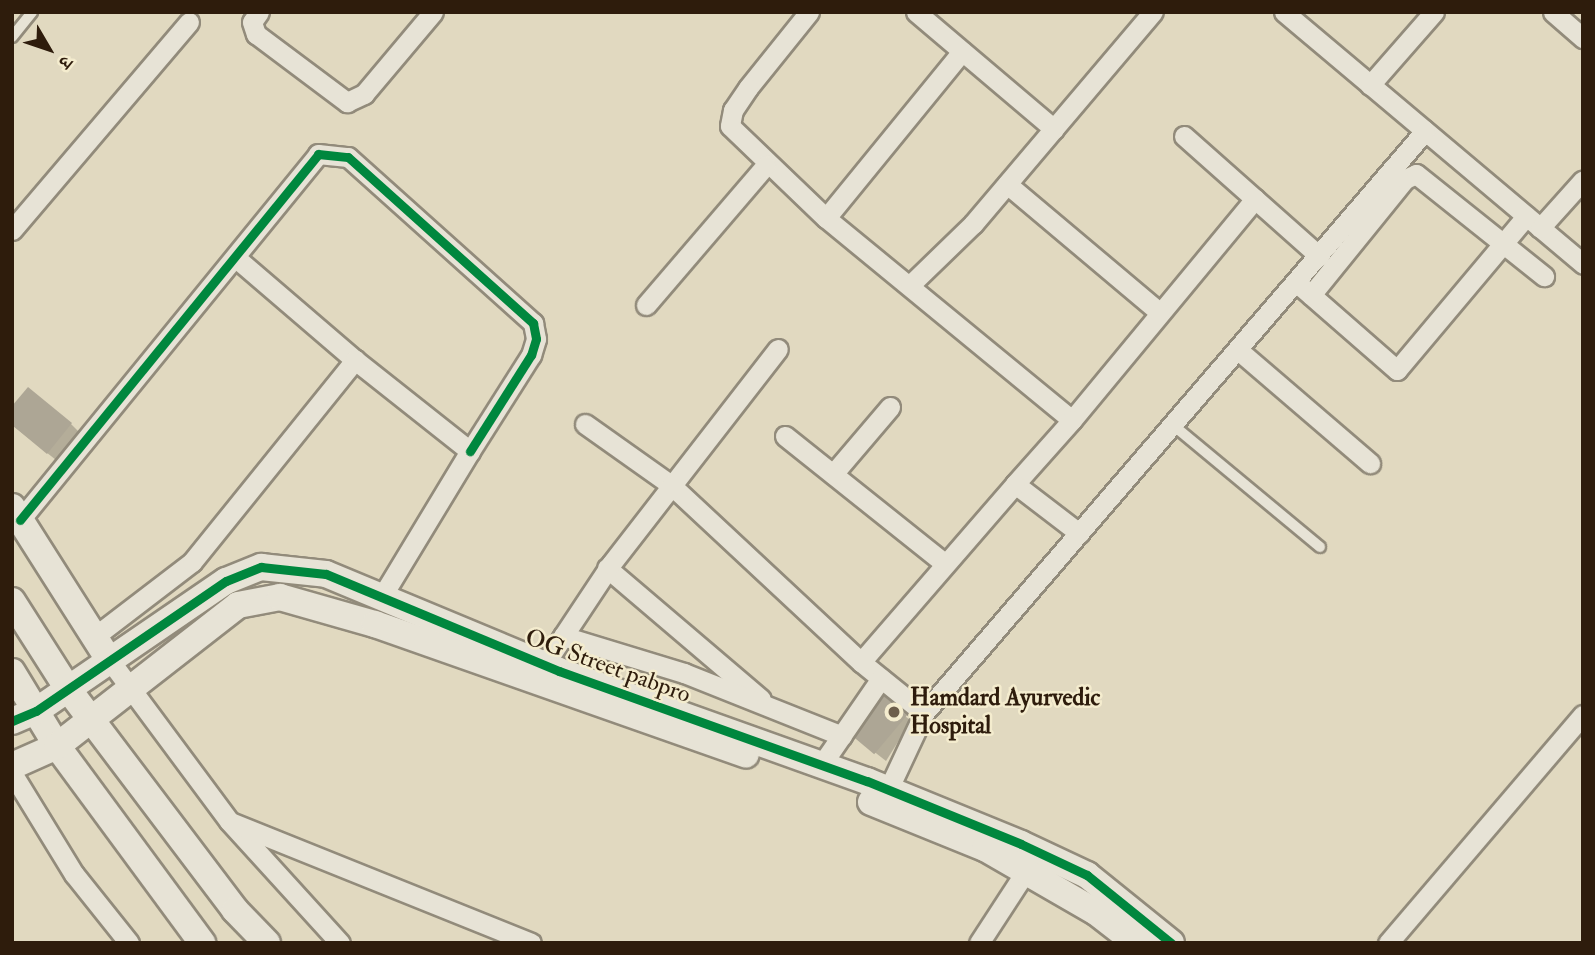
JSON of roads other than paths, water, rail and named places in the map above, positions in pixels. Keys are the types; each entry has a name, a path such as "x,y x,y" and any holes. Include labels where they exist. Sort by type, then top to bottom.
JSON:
{"street":[{"path":"258,12 252,22 256,34 346,102 364,94 433,12"},
{"path":"809,12 748,88 730,118 730,126 766,165 826,218 1072,420"},
{"path":"916,12 1054,129"},
{"path":"910,285 1007,184 1153,12"},
{"path":"1284,12 1583,264"},
{"path":"1370,85 1434,12"},
{"path":"1553,12 1583,38"},
{"path":"12,230 189,22"},
{"path":"826,218 962,51"},
{"path":"1304,288 1318,256 1424,131"},
{"path":"1184,136 1318,256"},
{"path":"340,943 229,821 128,691 16,514 236,258 306,163 318,154 348,157 533,323 537,339 531,355 381,598"},
{"path":"646,305 766,165"},
{"path":"888,790 924,713 1238,350 1304,288 1405,179 1416,174 1544,276"},
{"path":"1304,288 1397,370 1503,242 1533,222 1583,180"},
{"path":"1007,184 1160,313"},
{"path":"861,662 943,562 1072,420 1255,200"},
{"path":"236,258 355,360 470,451"},
{"path":"539,672 607,568 778,349"},
{"path":"1238,350 1370,463"},
{"path":"101,648 192,562 355,360"},
{"path":"833,474 890,407"},
{"path":"584,424 671,485 861,662 924,713"},
{"path":"785,436 943,562"},
{"path":"1015,484 1079,533"},
{"name":"OG Street pabpro","path":"24,716 68,689 101,648 226,581 261,567 326,574 539,672 985,848 1096,912 1136,943"},
{"path":"607,568 772,708"},
{"name":"OG Street pabpro","path":"12,766 57,746 238,605 279,597 539,672 822,764 1087,875 1171,943"},
{"path":"12,601 68,689 235,910 267,943"},
{"path":"563,636 684,673 842,736"},
{"path":"12,672 24,716 57,746 201,943"},
{"path":"822,764 881,678"},
{"path":"1388,943 1583,715"},
{"path":"12,773 74,874 129,943"},
{"path":"229,821 531,943"},
{"path":"979,943 1026,871"}],"lane":[{"path":"12,37 32,12"},
{"path":"1173,425 1320,547"}],"place":[{"name":"Hamdard Ayurvedic Hospital","path":"894,712"}]}
